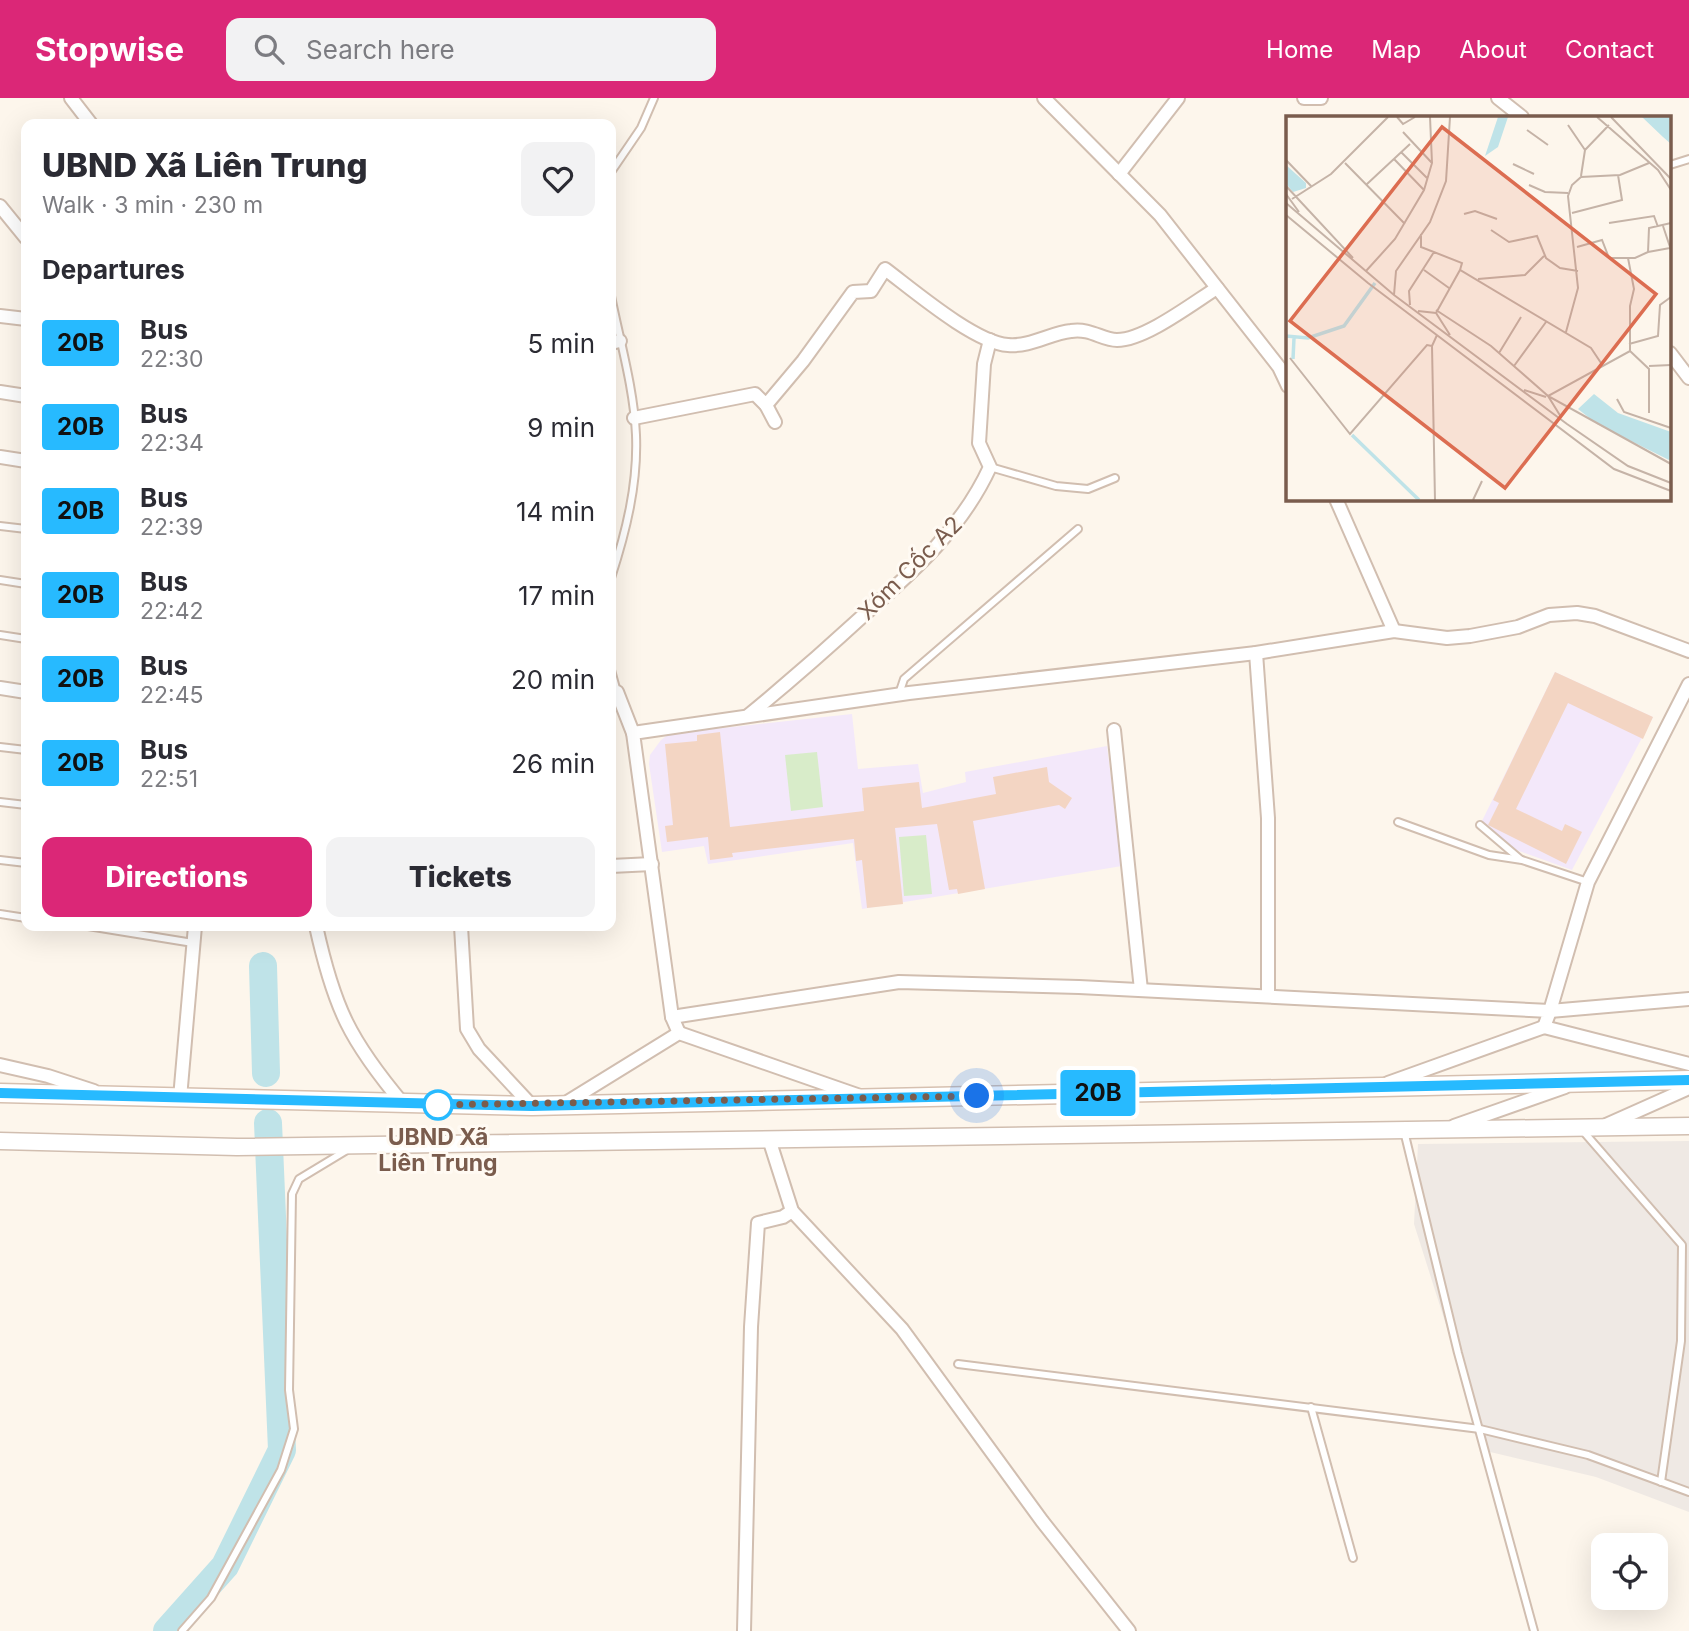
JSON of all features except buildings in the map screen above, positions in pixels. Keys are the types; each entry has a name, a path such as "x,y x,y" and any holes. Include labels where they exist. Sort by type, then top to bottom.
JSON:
{"main road":[{"path":"0,1093 404,1105 532,1106 1689,1080"}],"street":[{"path":"71,98 86,119"},
{"path":"1044,98 1160,215 1279,367 1286,382"},
{"path":"1119,174 1178,98"},
{"path":"1304,98 1321,98"},
{"path":"1498,98 1521,116"},
{"path":"0,206 21,232"},
{"path":"766,405 803,362 853,292 871,290 885,269 938,309 990,340 1009,345 1043,340 1061,332 1084,330 1120,340 1146,330 1217,288"},
{"path":"0,316 21,318"},
{"path":"990,340 984,364 979,443 990,467"},
{"path":"1672,356 1689,378"},
{"path":"0,392 21,395"},
{"path":"634,418 755,394 766,405 775,422"},
{"path":"0,457 21,460"},
{"name":"Xóm Cốc A2","path":"748,715 803,671 922,562 957,523 990,467"},
{"path":"1336,500 1394,631"},
{"path":"633,733 899,694 1256,653 1394,631 1447,638 1470,636 1518,627 1549,615 1577,613 1595,616 1689,650"},
{"path":"1256,653 1268,818 1268,996"},
{"path":"1544,1027 1588,882 1689,684"},
{"path":"0,688 21,691"},
{"path":"616,697 633,733 673,1017 679,1033"},
{"path":"1114,730 1141,990"},
{"path":"616,866 652,864"},
{"path":"180,1098 194,931"},
{"path":"317,931 328,979 343,1018 364,1056 404,1105"},
{"path":"461,931 467,1029 479,1049 532,1106"},
{"path":"673,1017 899,982 1141,990 1550,1011 1689,999"},
{"path":"1378,1086 1544,1027 1689,1064"},
{"path":"679,1033 870,1099"},
{"path":"564,1104 679,1033"},
{"path":"0,1065 48,1076 107,1096"},
{"path":"1447,1129 1579,1082"},
{"path":"1603,1126 1689,1088"},
{"path":"0,1141 237,1147 1689,1126"},
{"path":"769,1139 792,1211 902,1329 1042,1521 1129,1631"},
{"path":"744,1631 751,1327 758,1223 783,1217 792,1211"}],"lane":[{"path":"616,165 641,128 654,98"},
{"path":"1672,164 1689,159"},
{"path":"616,346 634,418 635,479 626,533 616,563"},
{"path":"990,467 1056,486 1088,489 1115,478"},
{"path":"0,526 21,528"},
{"path":"899,694 904,679 1078,529"},
{"path":"0,580 21,583"},
{"path":"0,635 21,638"},
{"path":"0,747 21,749"},
{"path":"0,802 21,805"},
{"path":"1398,822 1489,855 1522,860 1588,882"},
{"path":"1480,825 1522,860"},
{"path":"0,860 21,862"},
{"path":"0,914 21,917"},
{"path":"119,931 193,943"},
{"path":"1580,1126 1682,1245"},
{"path":"1404,1129 1534,1631"},
{"path":"182,1631 211,1598 281,1470 294,1429 289,1390 292,1194 299,1179 358,1145"},
{"path":"1661,1482 1681,1341 1682,1245 1689,1237"},
{"path":"1681,1341 1689,1340"},
{"path":"958,1364 1480,1429 1588,1455 1689,1492"},
{"path":"1311,1407 1353,1558"}],"shaded area":[{"path":"1555,672 1653,717 1572,870 1511,848 1482,821"},
{"path":"852,714 858,769 918,764 923,793 966,782 965,772 1107,746 1122,866 862,909 853,843 708,864 704,846 662,852 649,764 650,755 669,734"},
{"path":"1689,1141 1689,1512 1596,1477 1486,1451 1414,1224 1418,1144"}],"green space":[{"path":"817,752 823,807 791,811 785,755"},
{"path":"926,835 932,894 904,896 899,837"}],"waterway":[{"path":"263,966 266,1073"},
{"path":"167,1631 225,1566 282,1450 268,1123"}],"bus line":[{"name":"20B","path":"0,1093 404,1105 532,1106 784,1098 870,1099 1689,1080"}],"place":[{"name":"UBND Xã Liên Trung","path":"438,1105"}],"route":[{"path":"438,1105 430,1105 532,1106 784,1098 977,1096"}]}
